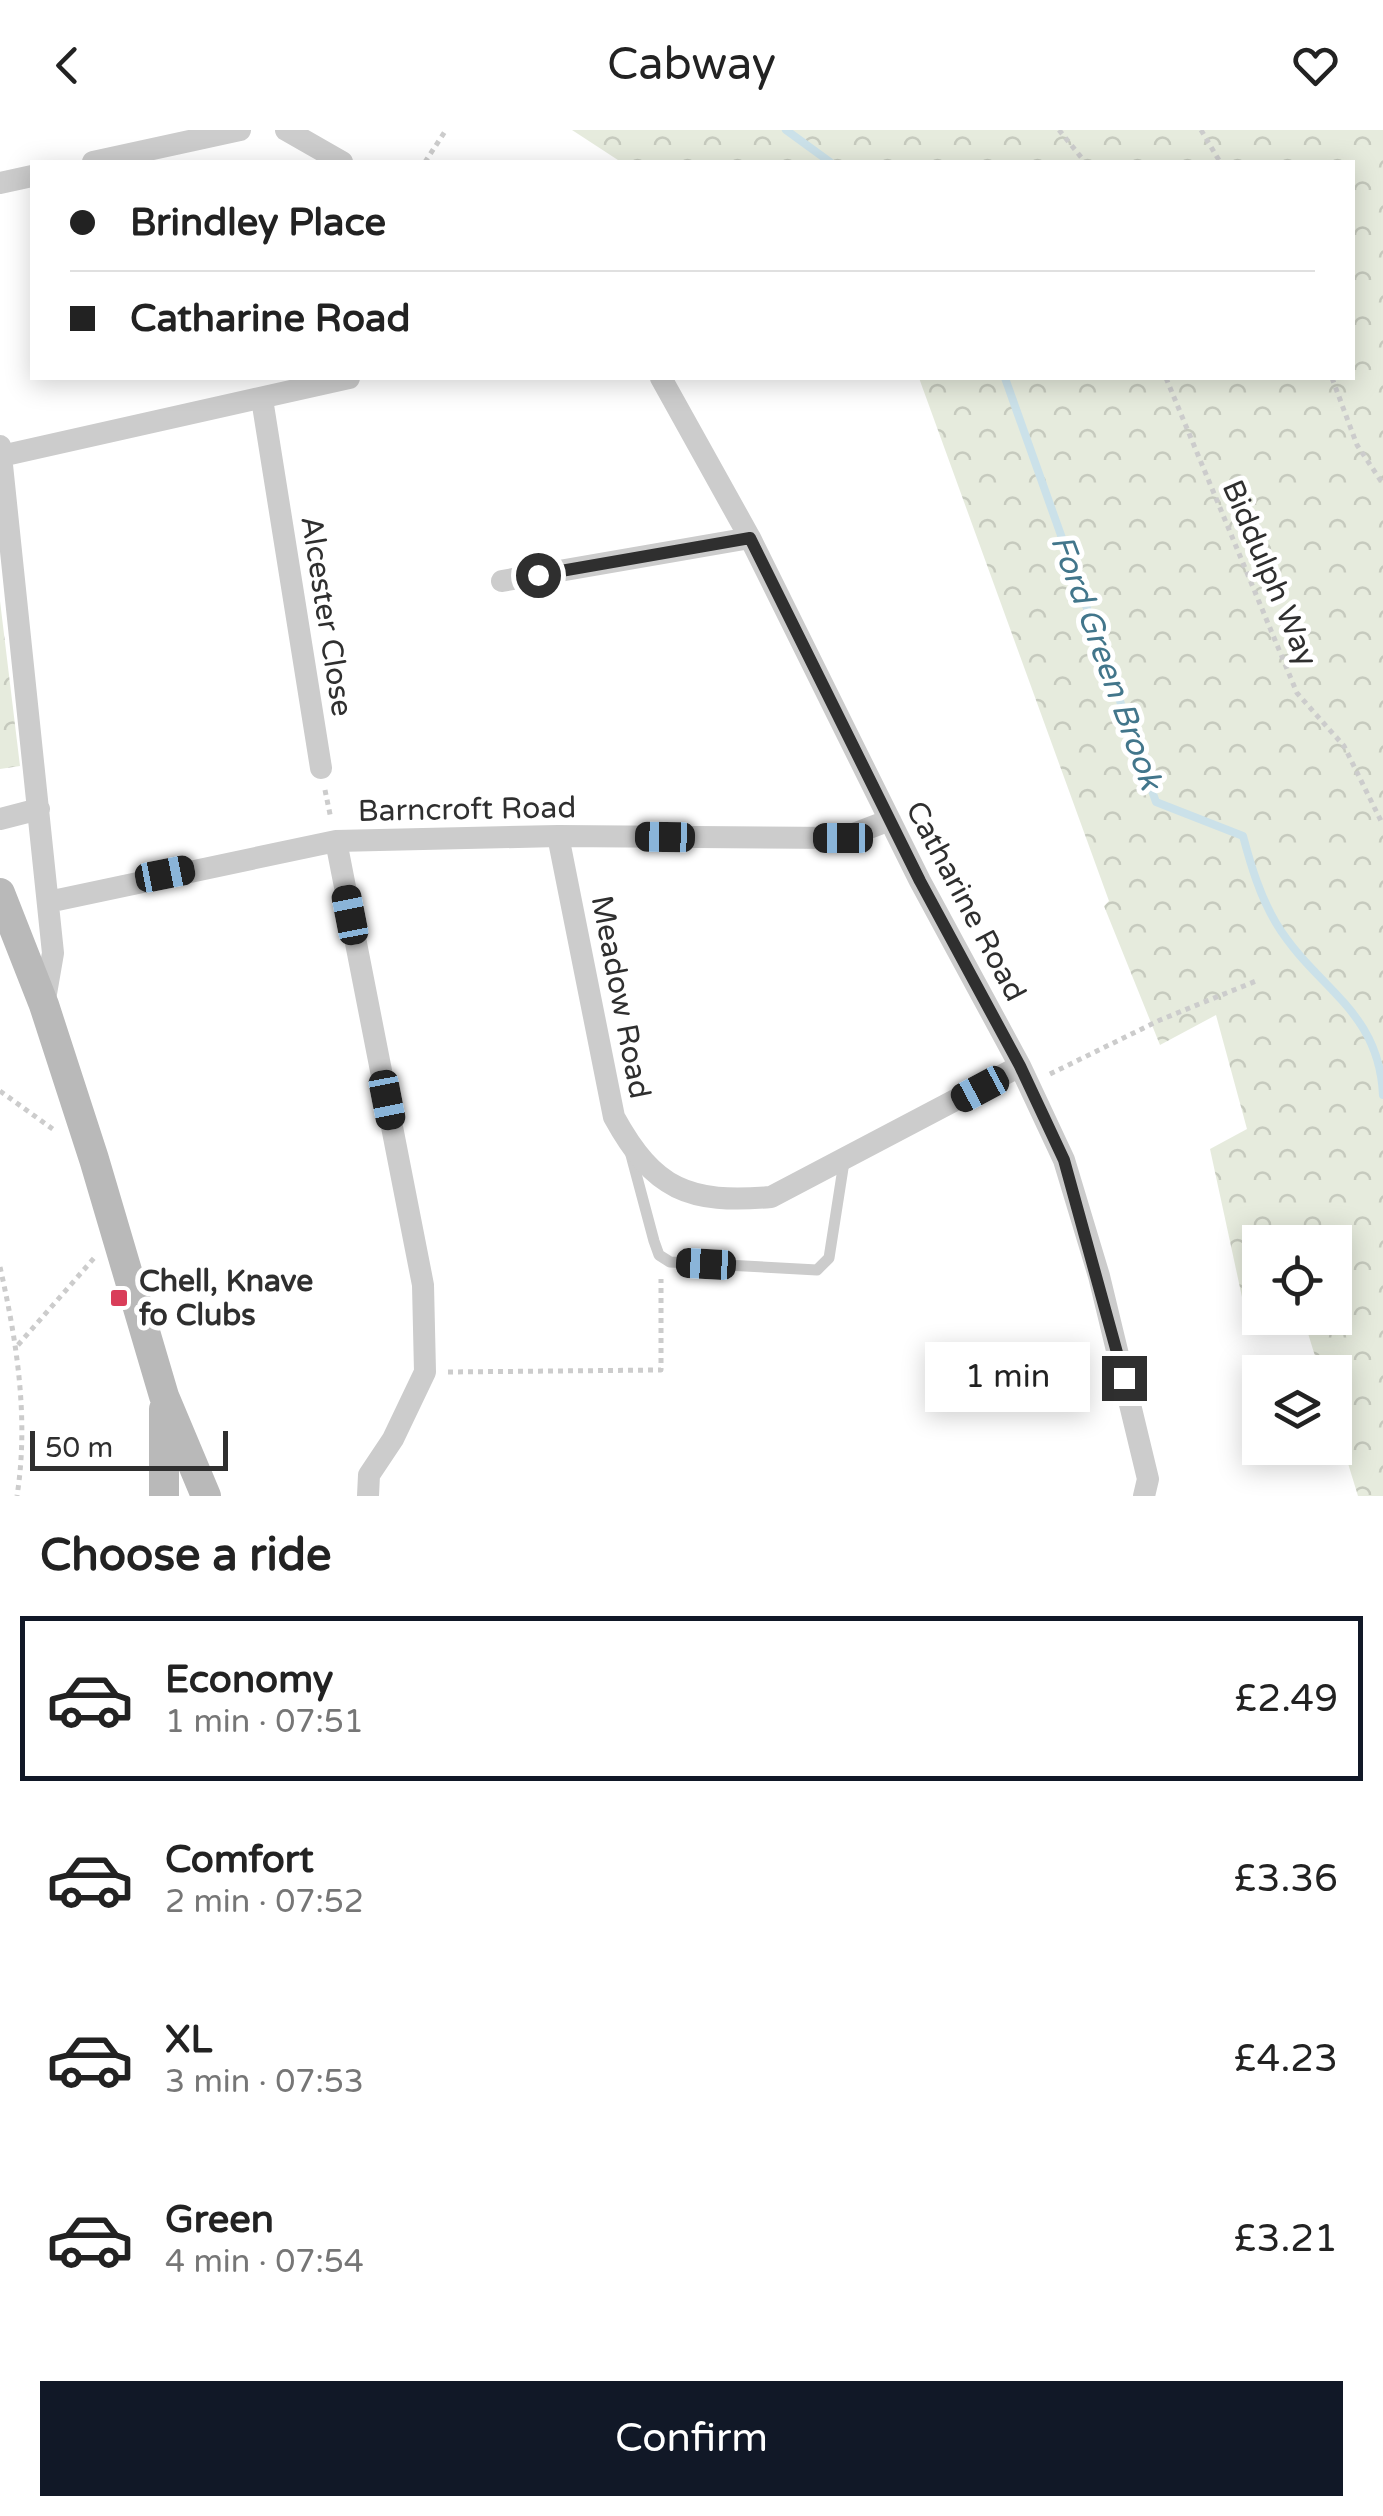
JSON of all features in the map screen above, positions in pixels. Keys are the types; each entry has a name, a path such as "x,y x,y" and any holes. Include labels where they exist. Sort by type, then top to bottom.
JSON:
{"street":[{"path":"101,160 240,130"},
{"path":"286,130 338,160"},
{"path":"0,183 30,176"},
{"path":"1,456 342,380"},
{"name":"Catharine Road","path":"662,380 750,538 890,820 1025,1075 1070,1176 1099,1276 1146,1488"},
{"name":"Alcester Close","path":"262,399 321,768"},
{"path":"0,446 54,953 44,1005"},
{"path":"502,581 750,538"},
{"path":"0,819 38,809"},
{"name":"Barncroft Road","path":"48,902 336,842 558,836 843,838 890,820"},
{"name":"Meadow Road","path":"558,836 614,1118 657,1178 730,1201 772,1197 1025,1075"},
{"path":"336,842 423,1285 425,1372 393,1439 369,1475 368,1496"},
{"path":"1,902 44,1005 118,1231 164,1396 206,1496"},
{"path":"164,1396 164,1496"}],"lane":[{"path":"627,1141 654,1242 666,1259 817,1270 829,1258 844,1162"}],"path":[{"path":"425,160 446,130"},
{"path":"1059,130 1083,160"},
{"path":"1201,130 1219,160"},
{"name":"Biddulph Way","path":"1167,380 1297,693 1344,746 1383,825"},
{"path":"1333,380 1357,446 1383,484"},
{"path":"321,768 336,842"},
{"path":"1025,1075 1256,982"},
{"path":"0,1091 94,1159"},
{"path":"18,1345 118,1231"},
{"path":"425,1372 661,1370 661,1269 666,1259"},
{"path":"0,1267 18,1345 21,1403 17,1496"}],"green space":[{"path":"572,130 1383,130 1383,1496 1358,1496 1348,1465 1352,1465 1352,1355 1315,1355 1308,1335 1352,1335 1352,1225 1242,1225 1242,1297 1210,1149 1247,1129 1216,1015 1160,1045 1104,906 1109,901 920,380 1355,380 1355,160 618,160"},
{"path":"0,601 20,766 0,769"}],"waterway":[{"name":"Ford Green Brook","path":"786,130 827,160"},
{"name":"Ford Green Brook","path":"1006,380 1156,802 1243,836 1256,881 1276,923 1343,1001 1370,1041 1383,1095"}],"place":[{"name":"Chell, Knave fo Clubs","path":"119,1298"}],"route":[{"path":"538,575 750,538 920,881 1020,1066 1064,1160 1124,1378"}]}
